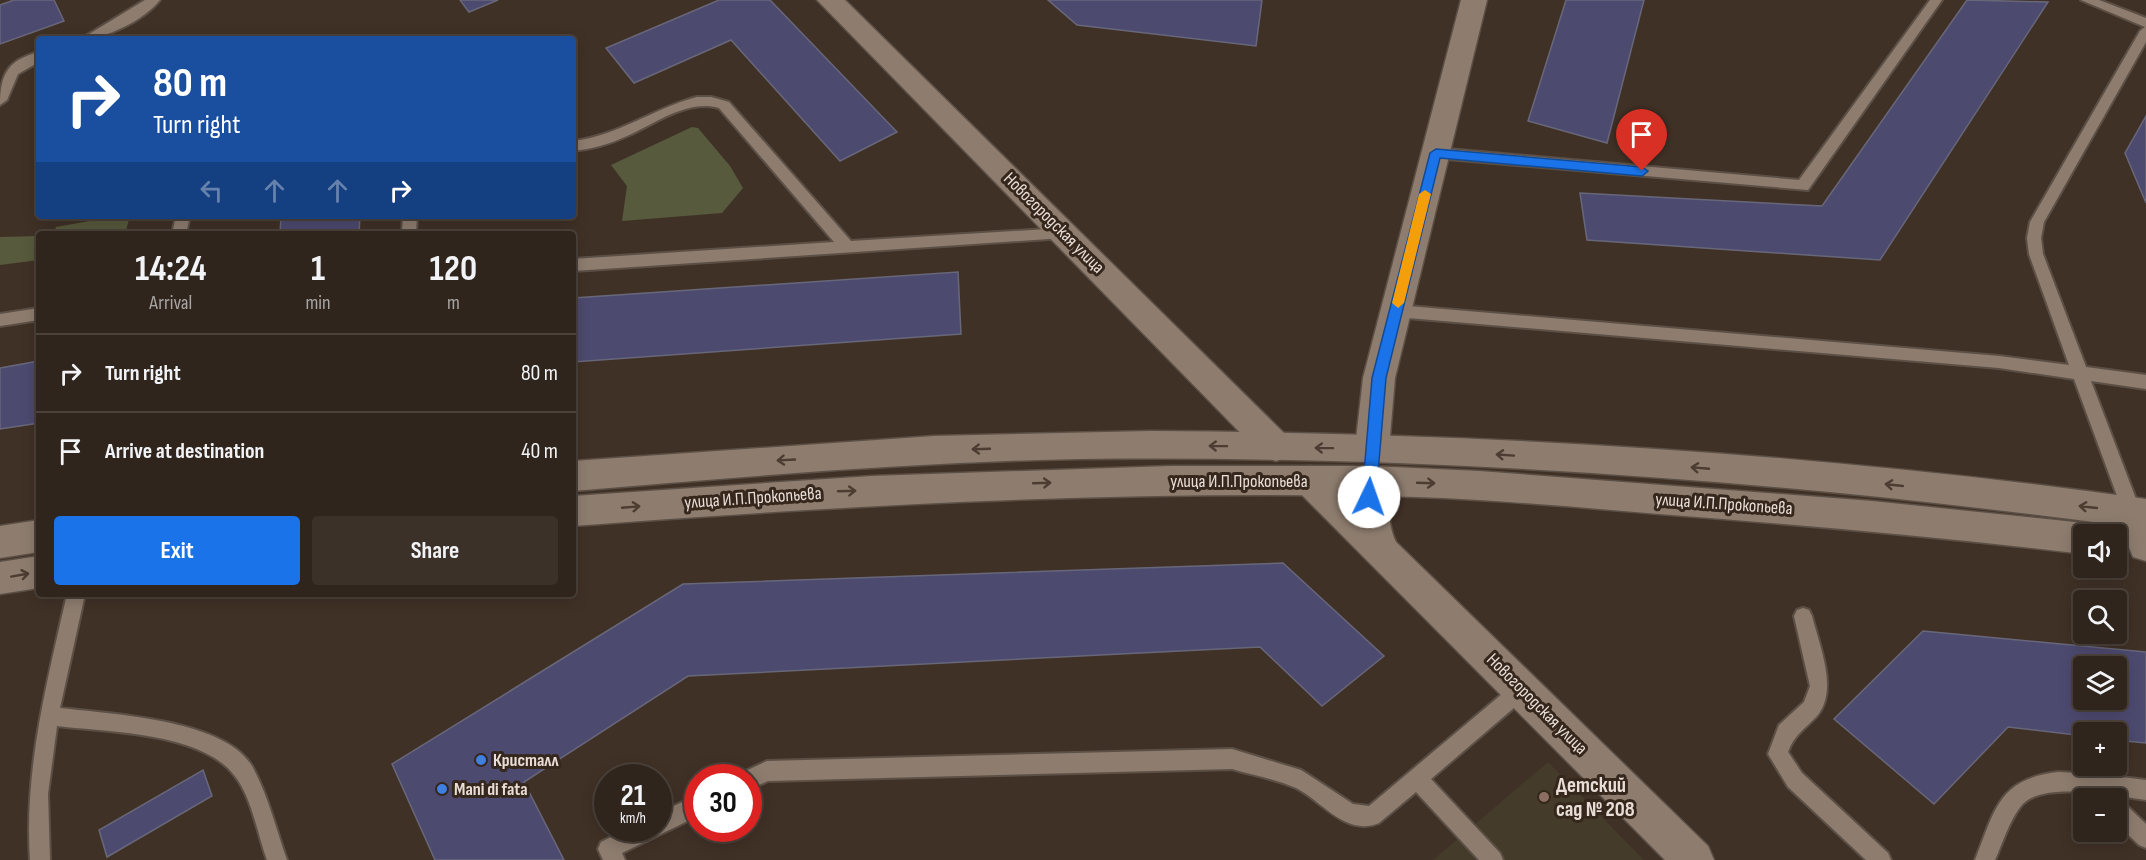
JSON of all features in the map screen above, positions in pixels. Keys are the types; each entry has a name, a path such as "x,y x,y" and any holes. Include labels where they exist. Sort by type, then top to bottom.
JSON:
{"street":[{"name":"Новогородская улица","path":"830,0 1310,481 1381,548 1694,860"},
{"name":"Новогородская улица","path":"1381,548 1371,528 1371,465 1379,378 1474,0"},
{"name":"улица И.П.Прокопьева","path":"576,476 981,448 1149,445 1276,447 1462,484 1941,520 2073,538"},
{"name":"улица И.П.Прокопьева","path":"576,511 796,494 1079,482 1310,481 1371,465 1454,451 1684,467 1893,485 2137,532"},
{"path":"0,542 36,536"},
{"path":"0,578 36,572"}],"lane":[{"path":"93,36 122,22 154,0"},
{"path":"1436,153 1803,186 1936,0"},
{"path":"2087,0 2146,23"},
{"path":"2137,532 2035,253 2035,228 2146,31"},
{"path":"0,100 12,71 36,58"},
{"path":"576,145 611,138 696,101 719,102 847,247"},
{"path":"576,265 1064,233"},
{"path":"1396,311 1999,362 2146,382"},
{"path":"0,320 36,314"},
{"path":"40,860 39,794 50,716 75,597"},
{"path":"1803,616 1819,686 1812,708 1786,732 1778,754 1795,780 1881,860"},
{"path":"762,773 767,771 1232,759 1301,780 1350,814 1372,816 1521,689"},
{"path":"50,716 184,734 219,750 241,767 277,860"},
{"path":"1416,778 1493,860"},
{"path":"1985,860 2016,796 2045,782 2090,783 2146,790"},
{"path":"2090,783 2095,788"},
{"path":"2127,820 2146,838"},
{"path":"615,860 608,849 622,842"}],"shaded area":[{"name":"Детский сад № 208","path":"1548,762 1644,860 1433,860"}],"green space":[{"path":"692,127 698,128 730,166 743,188 722,213 622,221 627,186 611,165"},
{"path":"101,219 129,219 126,231 55,231 56,227"},
{"path":"36,236 36,260 0,265 0,237"}],"building":[{"path":"14,0 54,0 64,21 0,44 0,5"},
{"path":"460,0 498,0 469,12"},
{"path":"719,0 770,0 897,132 840,161 731,40 634,83 606,48"},
{"path":"1048,0 1262,0 1256,46 1077,25"},
{"path":"1566,0 1644,0 1607,143 1528,121"},
{"path":"1967,0 2048,2 1880,260 1587,240 1580,193 1822,206"},
{"path":"2146,116 2146,203 2125,153"},
{"path":"281,219 360,219 359,231 280,231"},
{"path":"958,272 961,334 576,362 576,298"},
{"path":"36,362 36,423 0,429 0,368"},
{"path":"1283,563 1384,656 1322,706 1260,647 688,676 524,782 564,860 435,860 392,764 683,584"},
{"path":"1923,631 2146,652 2146,743 2127,741 2127,722 2073,722 2073,735 2008,727 1934,804 1834,719"},
{"path":"203,770 212,796 107,857 99,830"}],"slow traffic":[{"path":"1398,303 1425,194"}],"place":[{"name":"Кристалл","path":"481,760"},
{"name":"Mani di fata","path":"442,789"},
{"name":"Детский сад № 208","path":"1544,797"}],"route":[{"path":"1369,497 1379,378 1436,153 1642,171"}]}
